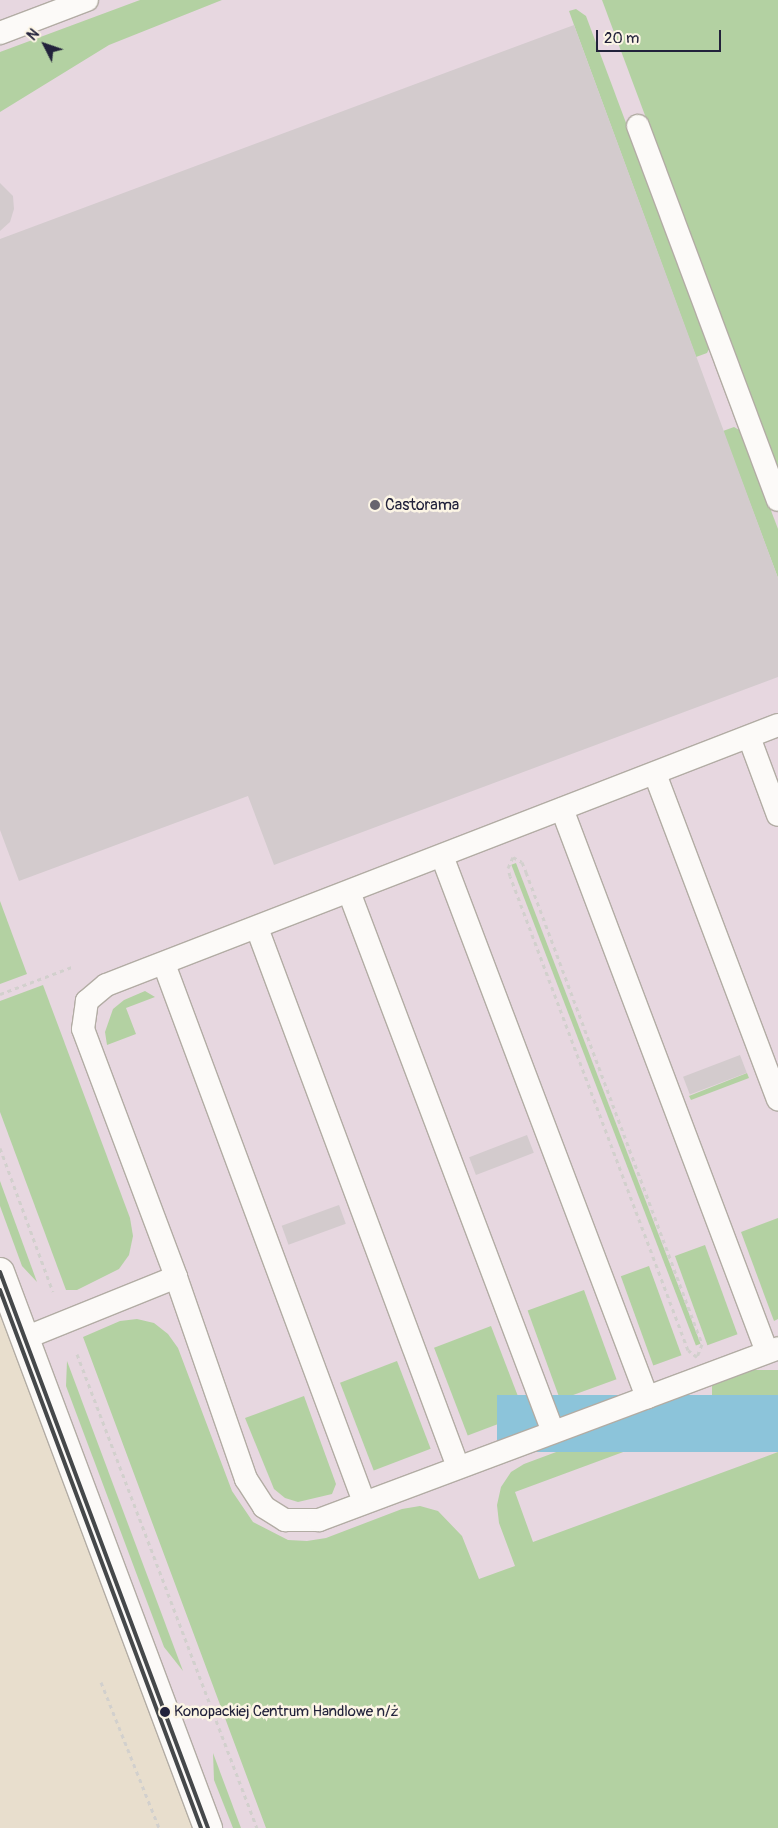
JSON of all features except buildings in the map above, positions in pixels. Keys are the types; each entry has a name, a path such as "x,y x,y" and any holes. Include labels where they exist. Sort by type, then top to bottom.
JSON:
{"street":[{"path":"0,1272 208,1828"}],"lane":[{"path":"0,33 87,0"},
{"path":"638,126 778,500"},
{"path":"562,809 772,1350 319,1520 299,1522 285,1520 264,1507 246,1479 176,1277 82,1029 86,1007 96,992 106,985 778,725"},
{"path":"748,737 778,815"},
{"path":"655,774 778,1100"},
{"path":"442,856 646,1397"},
{"path":"349,892 553,1432"},
{"path":"257,928 458,1467"},
{"path":"164,964 364,1502"},
{"path":"24,1338 64,1320 176,1277"}],"path":[{"path":"512,857 522,862 526,872 702,1344 697,1356 688,1350 510,876 508,868 512,857"},
{"path":"0,1148 257,1828"},
{"path":"101,1682 159,1828"}],"shaded area":[{"path":"0,0 644,0 778,356 778,1828 208,1828 0,1272"}],"green space":[{"path":"140,0 222,0 109,45 0,112 0,52"},
{"path":"602,0 778,0 778,472"},
{"path":"576,9 586,16 710,347 707,353 696,357 569,11"},
{"path":"734,427 741,431 778,529 778,578 723,431"},
{"path":"516,863 701,1344 696,1346 511,865"},
{"path":"0,901 27,974 0,984"},
{"path":"43,985 130,1218 133,1236 129,1255 119,1269 77,1290 66,1290 0,1112 0,1001"},
{"path":"145,991 155,997 126,1008 136,1034 107,1045 105,1032 113,1009 124,1000"},
{"path":"747,1073 749,1078 691,1100 689,1096"},
{"path":"0,1181 37,1282 22,1266 0,1206"},
{"path":"778,1218 778,1319 774,1321 741,1232"},
{"path":"705,1245 737,1334 707,1345 675,1256"},
{"path":"649,1266 681,1355 653,1366 621,1276"},
{"path":"584,1290 616,1379 560,1400 528,1311"},
{"path":"137,1319 154,1323 168,1334 178,1348 232,1491 253,1522 288,1540 307,1541 326,1538 402,1509 420,1506 438,1511 462,1536 479,1579 515,1566 499,1523 497,1505 501,1487 511,1472 524,1464 709,1395 718,1417 515,1492 533,1542 778,1452 778,1828 266,1828 83,1337 120,1321"},
{"path":"491,1326 525,1414 468,1436 434,1348"},
{"path":"67,1361 183,1671 164,1647 66,1386"},
{"path":"397,1361 431,1449 374,1471 340,1383"},
{"path":"712,1370 778,1370 778,1395 712,1395"},
{"path":"304,1396 336,1484 332,1494 298,1502 285,1498 274,1489 245,1418"},
{"path":"213,1753 241,1828 233,1828 214,1780"}],"water":[{"path":"497,1395 778,1395 778,1452 497,1452"}],"transit line":[{"path":"0,1272 208,1828"},
{"path":"0,1290 201,1828"}],"place":[{"name":"Castorama","path":"375,505"},
{"name":"Konopackiej Centrum Handlowe n/ż","path":"165,1712"}]}
